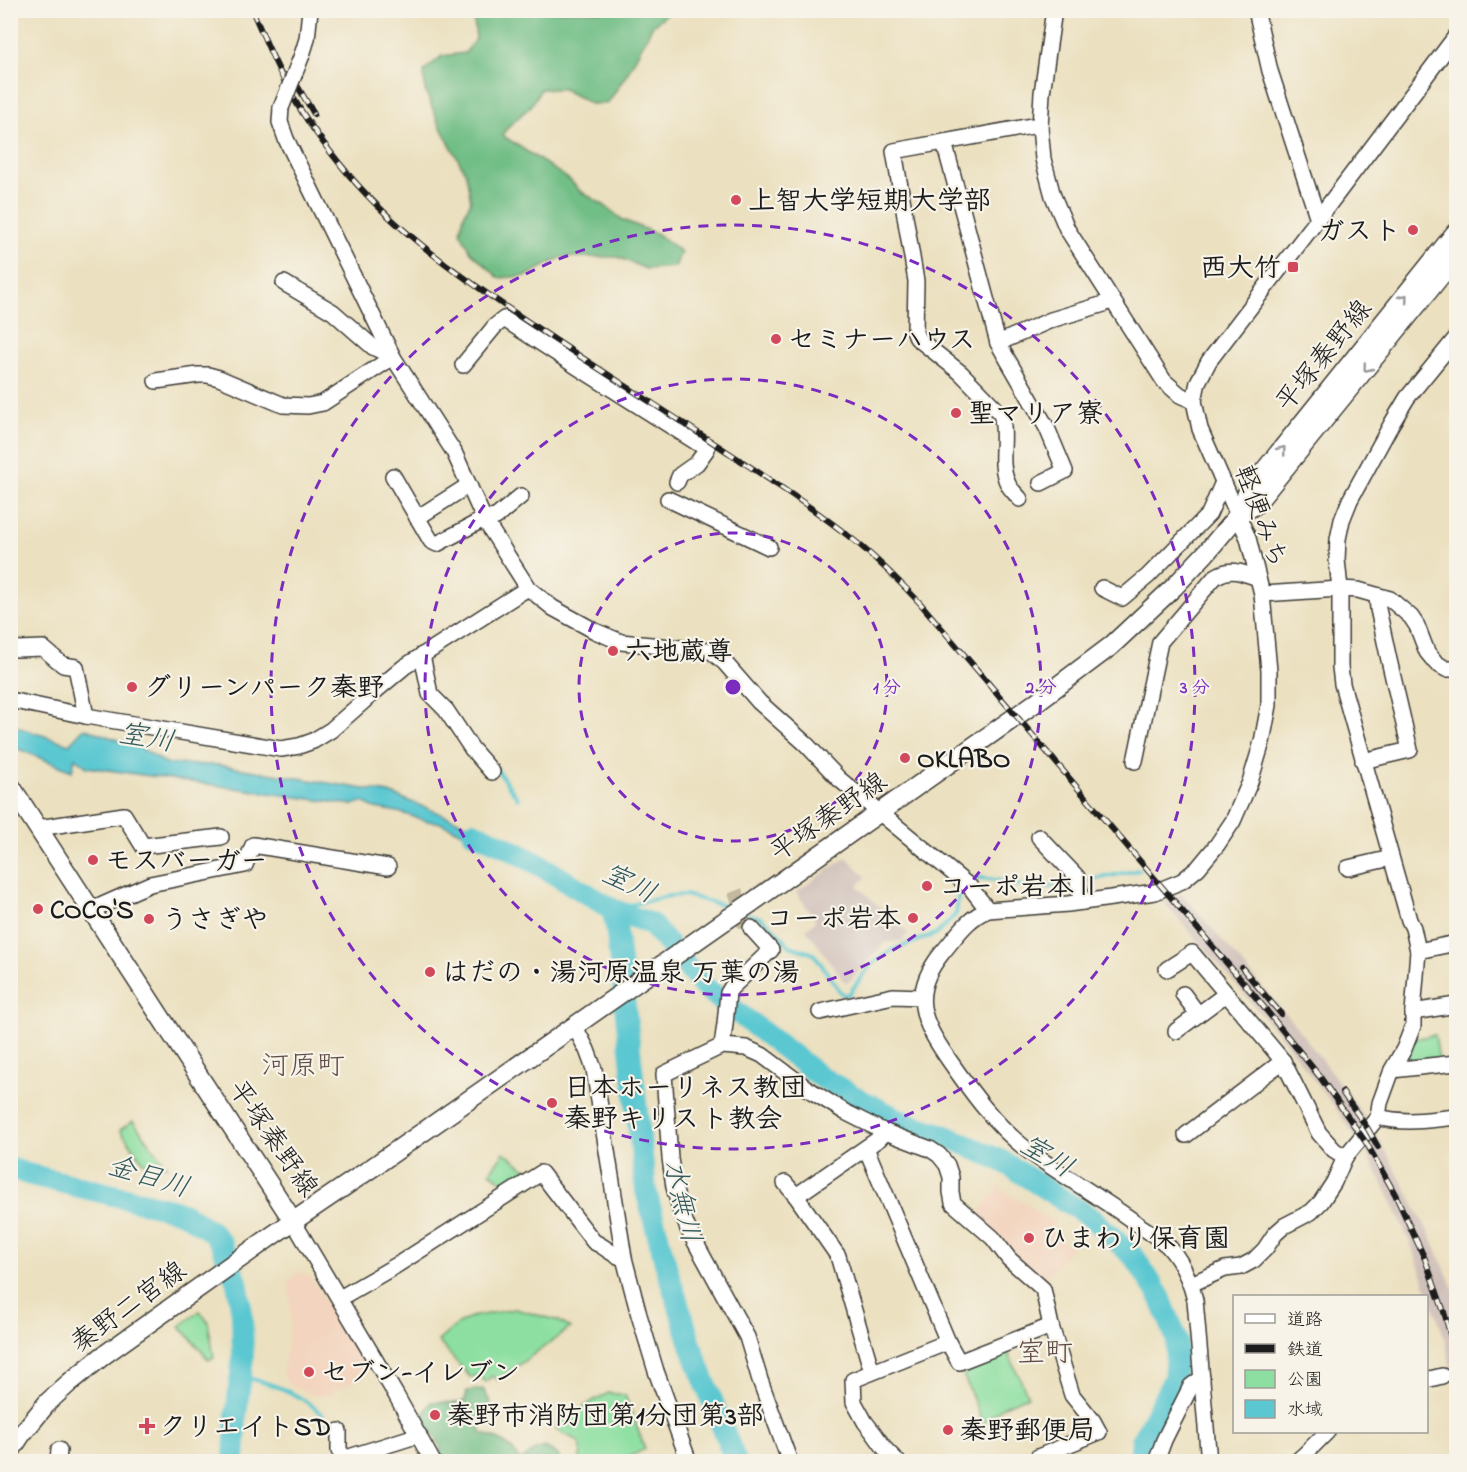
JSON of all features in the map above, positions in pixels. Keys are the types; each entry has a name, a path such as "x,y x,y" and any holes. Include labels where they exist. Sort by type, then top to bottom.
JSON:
{"main road":[{"name":"平塚秦野線","path":"10,785 293,1221 575,1027 1035,703 1111,646 1174,587 1238,515 1248,491 1456,232"},
{"name":"平塚秦野線","path":"1238,515 1255,505 1456,257"},
{"name":"秦野二宮線","path":"10,1452 35,1417 69,1383 104,1355 293,1221"}],"street":[{"path":"310,10 307,39 281,108 280,122 286,139 393,357 454,452 484,519 528,588 553,608 621,642 711,651 725,663 759,702 806,744 839,779 969,887 988,910 969,920 934,964 924,984 922,997 924,1017 932,1035 976,1099 998,1125 1026,1149 1168,1246 1182,1264 1195,1300 1209,1461"},
{"path":"1054,10 1042,93 1040,127 1042,159 1053,196 1067,230 1164,381 1180,395 1194,401"},
{"path":"1256,10 1270,71 1318,219"},
{"name":"軽便みち","path":"988,910 1080,889 1155,892 1182,881 1198,868 1217,845 1233,820 1250,782 1262,742 1269,705 1269,671 1262,594 1248,537 1200,429 1194,401 1198,381 1209,360 1456,36"},
{"path":"1020,499 1008,485 1004,470 1001,414 961,373 917,338 915,332 916,280 894,151 1032,126 1040,127"},
{"path":"944,142 998,343 1047,428 1065,471 1041,483"},
{"path":"284,283 333,312 373,347 393,357"},
{"path":"998,343 1051,320 1111,300"},
{"path":"463,365 504,319 707,449 697,463 680,475 677,482"},
{"path":"1191,1284 1225,1269 1241,1267 1254,1260 1284,1226 1311,1212 1321,1202 1334,1182 1345,1157 1378,1117 1380,1102 1392,1070 1413,1026 1418,951 1342,684 1338,539 1350,500 1392,423 1407,398 1456,338"},
{"path":"156,381 208,375 283,405 308,406 323,403 393,357"},
{"path":"393,477 431,541 437,544 484,519 496,517 521,496"},
{"path":"1102,588 1122,598 1141,582 1209,514 1223,482"},
{"path":"417,518 469,484"},
{"path":"668,499 769,547"},
{"path":"1135,761 1160,642 1215,578 1223,572 1237,571 1258,578"},
{"path":"10,700 86,716 281,749 299,746 331,730 404,667 528,588"},
{"path":"1262,594 1340,589 1358,590 1390,599 1411,616 1427,652 1436,663 1446,669 1456,669"},
{"path":"1363,761 1410,750 1386,650 1377,596"},
{"path":"10,645 17,649 43,648 63,665 76,667 86,716"},
{"path":"422,655 430,694 446,710 472,749 492,772"},
{"path":"38,828 124,815 143,846 221,837"},
{"path":"1039,837 1080,889"},
{"path":"91,910 150,884 245,865 254,845 388,867"},
{"path":"1348,868 1390,858"},
{"path":"722,1046 728,993 771,950 751,928"},
{"path":"1418,951 1456,943"},
{"path":"1167,969 1192,953 1283,1061 1319,1133 1334,1150 1345,1157"},
{"path":"1183,994 1198,1014"},
{"path":"1176,1031 1226,994"},
{"path":"820,1011 893,996 922,997"},
{"path":"1413,1012 1456,1005"},
{"path":"575,1027 594,1069 624,1258 656,1371 689,1461"},
{"path":"790,1461 760,1380 747,1337 687,1229 674,1187 664,1074 722,1046 746,1048 762,1055 844,1112 939,1155 947,1165 951,1177 954,1203 993,1238 1009,1258 1043,1289 1051,1326 1072,1395 1099,1432 1038,1457 1039,1461"},
{"path":"1186,1135 1283,1061"},
{"path":"1392,1070 1456,1063"},
{"path":"1378,1117 1390,1120 1456,1117"},
{"path":"796,1196 880,1138 883,1131"},
{"path":"866,1148 948,1342 959,1362 1051,1326"},
{"path":"340,1298 397,1265 541,1173 594,1242 617,1257 624,1258"},
{"path":"785,1182 838,1256 872,1372"},
{"path":"293,1221 433,1461"},
{"path":"898,1461 886,1450 865,1422 854,1402 853,1380 948,1342"},
{"path":"1428,1380 1442,1376"},
{"path":"1156,1461 1191,1386 1202,1378"},
{"path":"339,1431 339,1451 346,1458 418,1435"},
{"path":"1296,1461 1325,1433"}],"shaded area":[{"path":"847,857 866,877 857,886 908,933 902,941 884,943 849,982 844,981 806,929 816,921 796,892"},
{"path":"1182,894 1295,1025 1355,1103 1383,1146 1430,1235 1456,1295 1456,1390 1444,1336 1412,1247 1389,1195 1369,1158 1339,1113 1283,1039 1164,902"},
{"name":"ひまわり保育園","path":"999,1187 1055,1223 1049,1230 1072,1248 1042,1282 975,1217"},
{"path":"299,1272 310,1277 370,1370 351,1383 333,1391 331,1396 313,1395 289,1385 283,1373 291,1316 289,1281"}],"green space":[{"path":"467,11 671,11 653,25 628,72 608,103 591,104 563,89 541,89 531,106 502,135 570,180 580,191 604,205 623,220 657,234 681,252 675,267 646,269 618,257 562,257 526,276 499,278 471,252 460,232 464,215 471,201 466,174 439,124 425,90 424,71 442,56 465,53 476,39 474,21"},
{"path":"1435,1035 1439,1060 1407,1065 1402,1060 1414,1039"},
{"path":"133,1121 166,1165 144,1163 120,1130"},
{"path":"504,1152 532,1174 510,1187 490,1172"},
{"path":"515,1309 559,1321 570,1328 498,1380 492,1376 486,1382 478,1376 470,1377 438,1341 455,1326 471,1317"},
{"path":"200,1311 208,1322 214,1357 209,1360 180,1326"},
{"path":"1006,1348 1028,1396 1004,1406 983,1423 960,1367"},
{"path":"483,1389 491,1403 478,1422 482,1434 504,1443 520,1461 440,1461 438,1458 441,1448 435,1437 427,1431 423,1415 431,1402 460,1403 465,1400 467,1391"},
{"path":"609,1393 625,1395 645,1449 622,1461 579,1461 581,1447 579,1443 556,1429 557,1425"},
{"path":"545,1447 556,1453 562,1461 520,1461 535,1450"}],"water":[{"path":"11,725 69,744 84,728 139,747 167,764 219,765 389,793 504,839 498,848 438,822 375,808 362,802 353,805 87,767 75,758 72,771 11,748"}],"waterway":[{"path":"496,768 518,799"},
{"name":"室川","path":"473,832 536,863 612,909 651,924 703,986 821,1077 906,1123 944,1135 1002,1161 1093,1219 1135,1258 1160,1297 1177,1340 1174,1379 1142,1440 1140,1462"},
{"path":"1081,882 1139,870"},
{"path":"976,878 988,878 1035,887 1073,883"},
{"path":"747,914 761,918 790,946 814,954 842,994 848,995 869,967 892,950 938,933 956,914 959,889"},
{"path":"612,909 669,896 685,895 732,908"},
{"name":"水無川","path":"612,909 616,926 646,1191 667,1269 694,1354 736,1462"},
{"name":"金目川","path":"10,1168 174,1210 185,1214 212,1232 221,1243 237,1282 242,1314 243,1357 236,1416 234,1462"},
{"path":"240,1376 286,1390 303,1399 335,1427"}],"tunnel":[{"path":"735,891 740,904 736,915 751,928"}],"railway":[{"path":"252,10 282,76 312,127 341,166 368,196 408,234 452,269 521,317 810,508 861,546 920,603 1254,995 1320,1077 1367,1144 1395,1194 1425,1259 1456,1355"},
{"path":"291,75 314,114"},
{"path":"1242,968 1281,1014"},
{"path":"1342,1092 1378,1147"}],"place":[{"name":"上智大学短期大学部","path":"736,200"},
{"name":"ガスト","path":"1413,230"},
{"name":"西大竹","path":"1293,267"},
{"name":"セミナーハウス","path":"776,339"},
{"name":"聖マリア寮","path":"956,413"},
{"name":"六地蔵尊","path":"613,651"},
{"name":"グリーンパーク秦野","path":"132,687"},
{"name":"OKLABO","path":"905,758"},
{"name":"モスバーガー","path":"93,860"},
{"name":"コーポ岩本Ⅱ","path":"927,886"},
{"name":"COCO'S","path":"38,909"},
{"name":"コーポ岩本","path":"913,918"},
{"name":"うさぎや","path":"149,919"},
{"name":"はだの・湯河原温泉 万葉の湯","path":"430,972"},
{"name":"日本ホーリネス教団 秦野キリスト教会","path":"552,1103"},
{"name":"ひまわり保育園","path":"1029,1238"},
{"name":"セブン-イレブン","path":"309,1372"},
{"name":"秦野市消防団第1分団第3部","path":"435,1415"},
{"name":"クリエイトSD","path":"147,1426"},
{"name":"秦野郵便局","path":"948,1430"}],"district":[{"name":"河原町","path":"303,1064"},
{"name":"室町","path":"1045,1351"}]}
